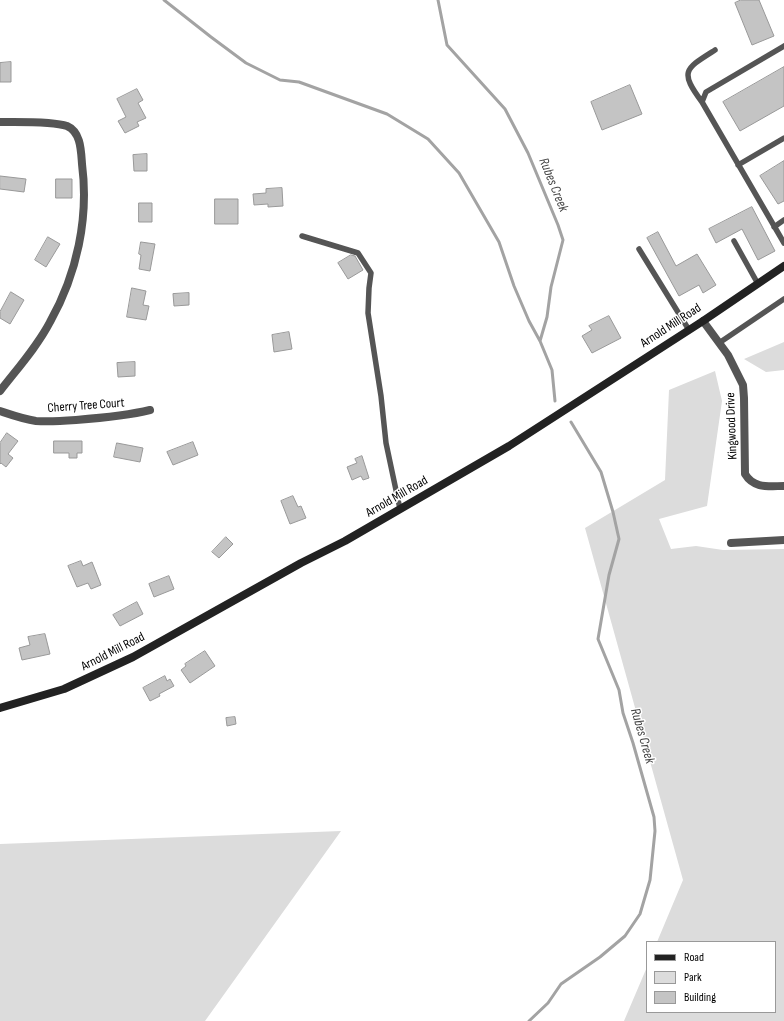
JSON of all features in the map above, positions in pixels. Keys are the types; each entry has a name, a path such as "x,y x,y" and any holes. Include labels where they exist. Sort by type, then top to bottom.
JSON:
{"main road":[{"name":"Arnold Mill Road","path":"0,708 64,689 133,657 300,563 345,541 509,446 703,321 784,266"}],"street":[{"path":"0,122 58,124 67,126 73,131 80,145 84,196 80,242 74,270 64,296 50,323 0,391"},
{"name":"Kingwood Drive","path":"703,321 728,355 743,385 745,474 749,480 755,484 763,486 784,486"},
{"name":"Cherry Tree Court","path":"0,411 36,421 58,421 111,417 136,414 150,410"},
{"path":"731,543 784,540"}],"lane":[{"path":"702,102 706,92 784,46"},
{"path":"715,50 694,63 688,72 688,81 702,102 784,243"},
{"path":"738,164 784,138"},
{"path":"774,226 784,220"},
{"path":"302,236 358,253 371,273 368,313 381,396 386,443 400,509"},
{"path":"734,241 758,284"},
{"path":"639,249 689,330"},
{"path":"719,343 784,299"}],"green space":[{"path":"784,342 784,370 766,372 744,359"},
{"path":"715,371 722,401 707,506 659,519 671,549 696,546 723,550 784,549 784,1021 624,1021 646,969 646,1013 776,1013 776,941 657,941 683,880 585,528 665,480 669,390"},
{"path":"341,831 205,1021 0,1021 0,844"}],"building":[{"path":"741,0 759,0 774,36 752,45 735,3"},
{"path":"11,62 11,82 0,82 0,63"},
{"path":"784,67 784,106 740,131 723,102"},
{"path":"630,85 642,114 602,130 591,102"},
{"path":"137,89 143,100 138,103 146,118 137,122 139,126 125,133 118,121 126,117 117,99"},
{"path":"147,154 147,171 134,171 133,155"},
{"path":"784,161 784,201 778,204 760,176"},
{"path":"0,176 26,179 24,192 0,189"},
{"path":"56,179 72,179 72,198 56,198"},
{"path":"282,188 283,206 268,207 268,204 254,205 253,194 266,193 266,189"},
{"path":"215,199 238,199 238,224 215,224"},
{"path":"139,203 152,203 152,222 139,222"},
{"path":"752,207 775,251 758,260 742,229 716,243 709,229"},
{"path":"658,232 676,266 697,254 716,285 703,293 699,285 679,296 647,238"},
{"path":"48,237 60,244 46,267 35,260"},
{"path":"141,242 155,244 150,271 139,269"},
{"path":"351,255 355,256 363,270 348,279 338,263"},
{"path":"132,288 146,291 143,305 149,306 146,320 127,317"},
{"path":"11,292 24,300 10,324 0,318 0,312"},
{"path":"189,293 189,305 174,306 173,294"},
{"path":"609,316 621,338 592,353 582,336 592,330 589,326"},
{"path":"289,332 292,349 274,352 272,335"},
{"path":"135,362 135,376 118,377 117,363"},
{"path":"7,433 18,441 8,454 13,458 6,467 1,463 0,464 0,443"},
{"path":"54,441 82,441 82,453 77,453 77,458 69,458 69,453 54,453"},
{"path":"193,442 198,455 173,465 167,452"},
{"path":"117,443 143,448 140,462 114,457"},
{"path":"362,456 369,478 363,480 361,476 352,480 347,467 357,463 355,459"},
{"path":"293,496 298,507 301,506 306,518 290,524 281,501"},
{"path":"226,537 233,544 219,558 212,552"},
{"path":"81,561 83,566 92,562 101,585 91,589 88,583 77,587 68,566"},
{"path":"169,576 174,589 154,597 149,584"},
{"path":"137,602 143,614 120,626 113,615"},
{"path":"45,634 50,654 22,660 19,648 30,645 28,637"},
{"path":"205,651 215,666 190,683 181,670 186,666 185,664"},
{"path":"165,676 167,681 170,679 174,686 150,701 143,688"},
{"path":"235,717 236,724 227,726 226,718"}],"waterway":[{"path":"164,0 246,63 280,80 299,82 387,114 428,139 459,173 499,242 514,286 552,370 555,401"},
{"name":"Rubes Creek","path":"438,0 447,45 505,109 528,153 563,240 551,287 547,317 540,341"},
{"name":"Rubes Creek","path":"529,1021 548,1003 561,984 600,957 625,936 640,914 650,880 655,831 654,817 623,713 619,690 598,639 609,575 619,539 613,512 601,472 571,422"}]}
